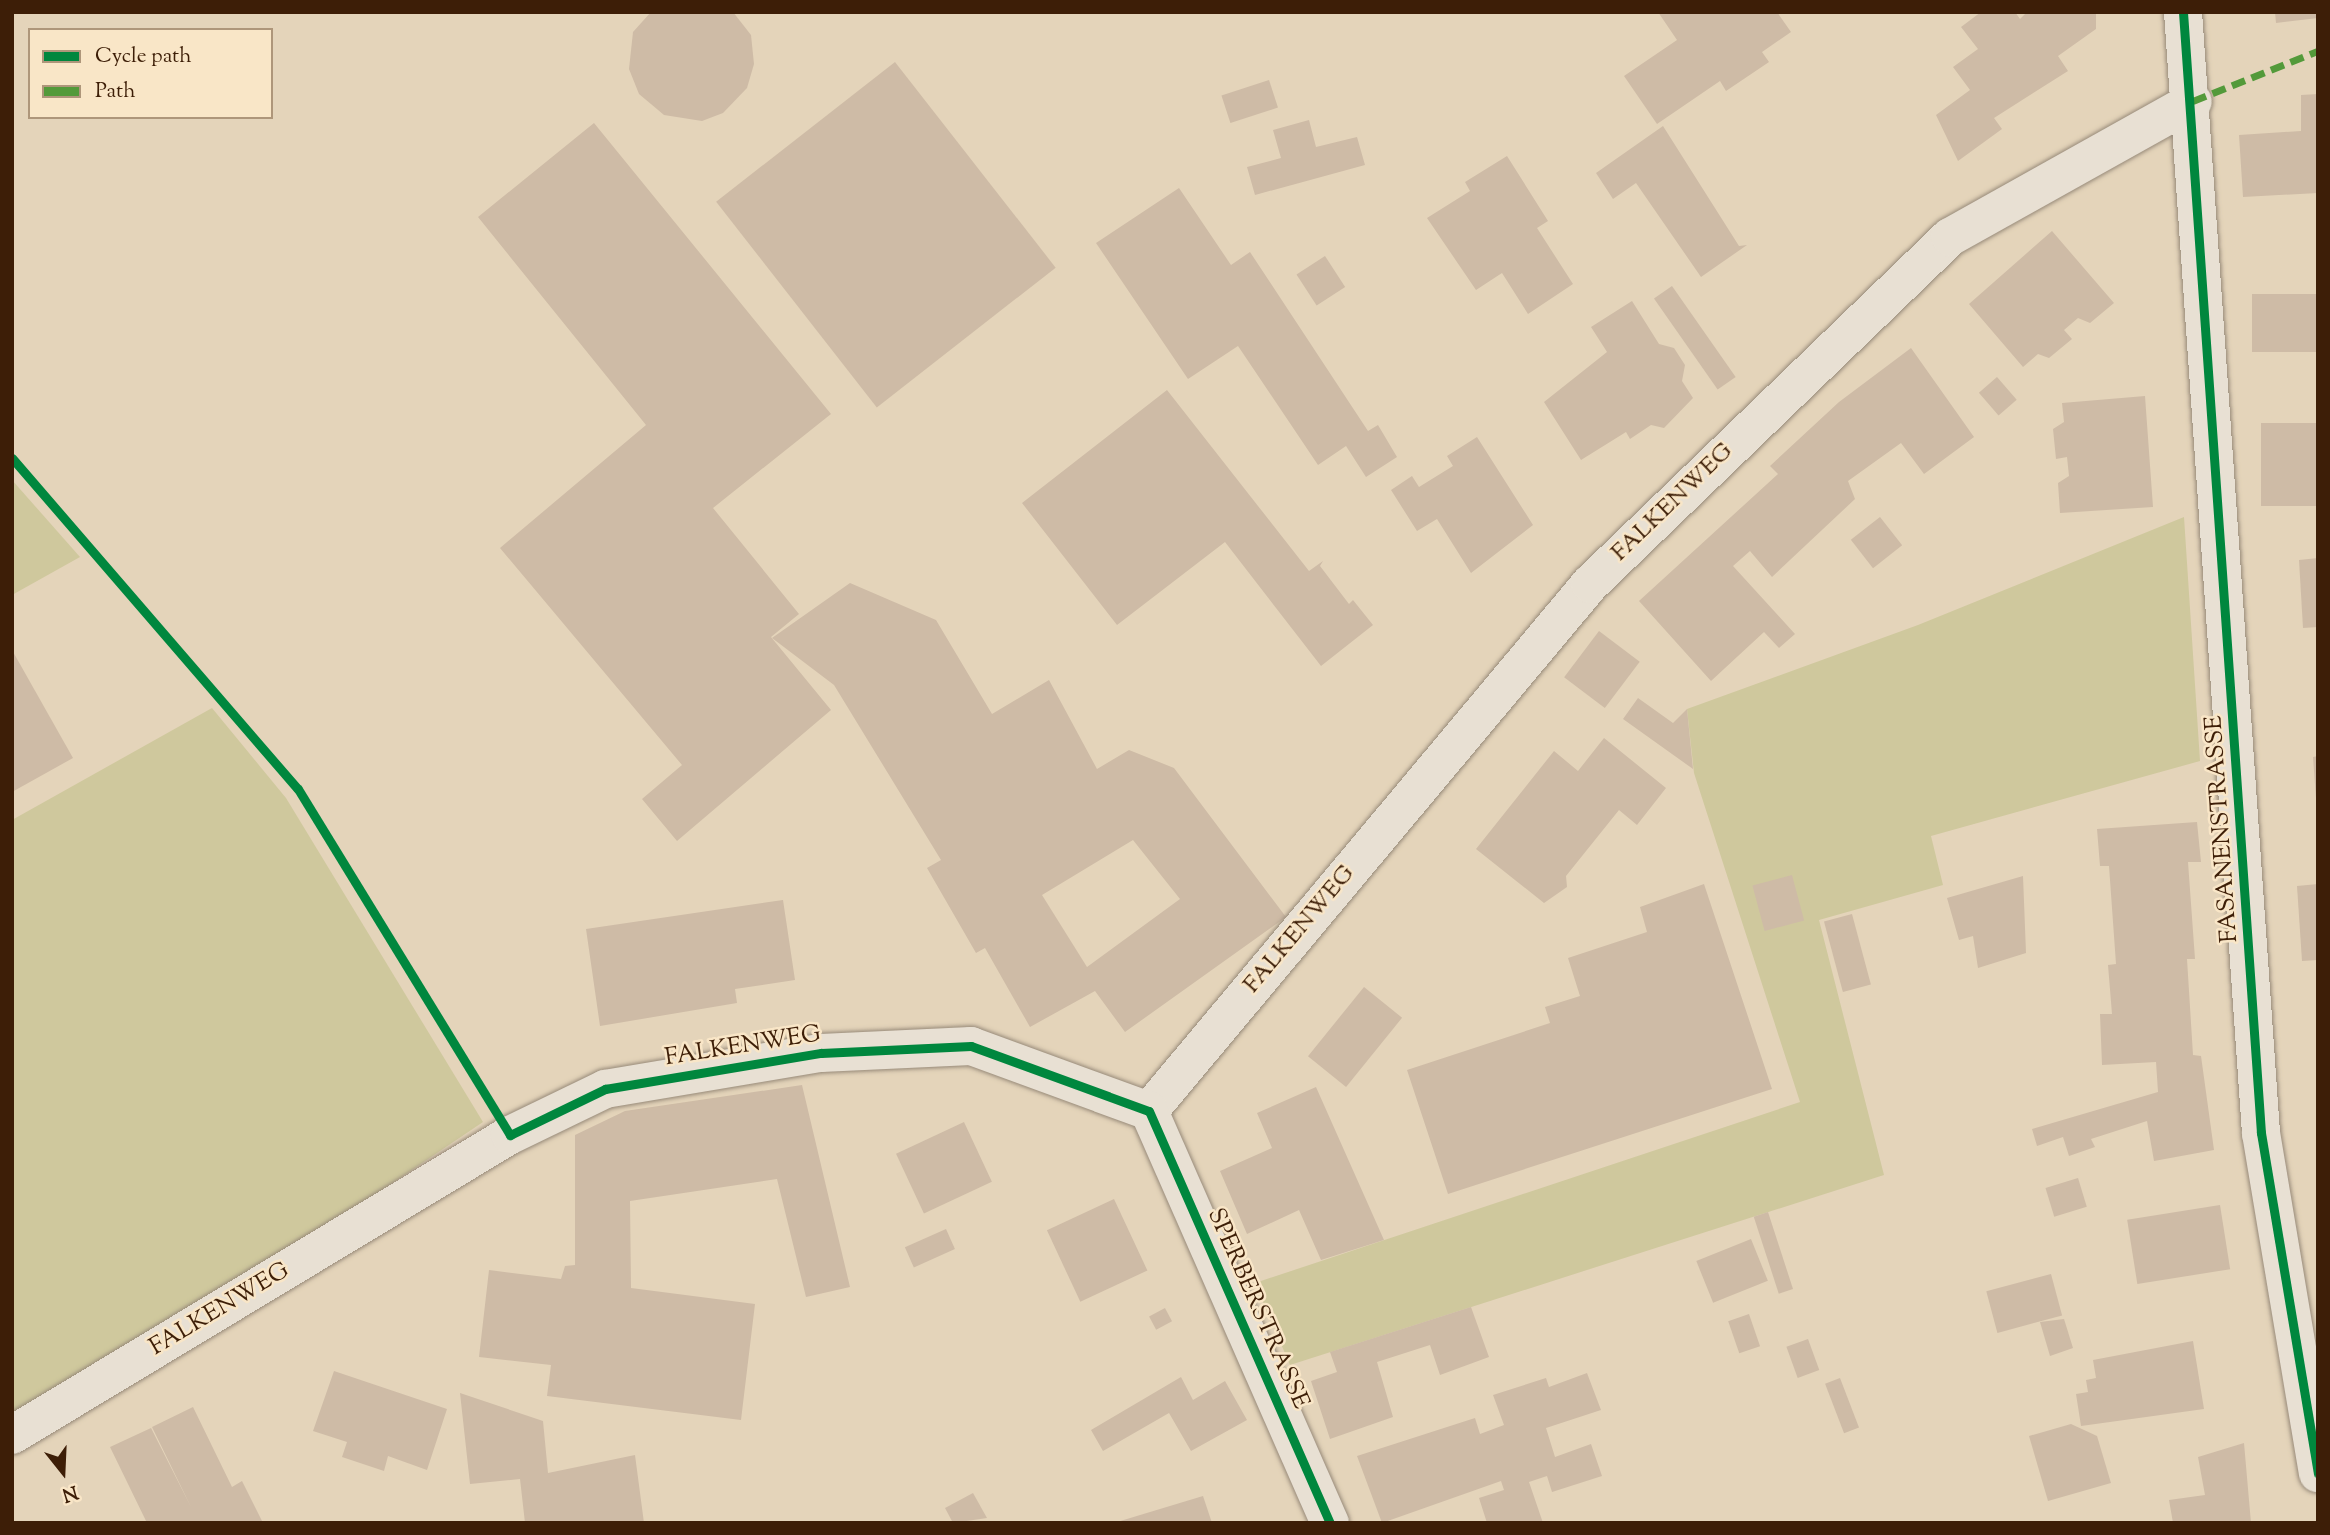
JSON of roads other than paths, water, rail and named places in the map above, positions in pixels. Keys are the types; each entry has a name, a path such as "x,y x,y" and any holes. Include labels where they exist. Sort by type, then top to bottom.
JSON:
{"street":[{"name":"FASANENSTRASSE","path":"2183,12 2193,100 2262,1133 2318,1473"},
{"name":"FALKENWEG","path":"12,1435 510,1135 605,1089 821,1053 971,1046 1149,1111 1590,583 1950,237 2193,100"},
{"name":"SPERBERSTRASSE","path":"1149,1111 1330,1523"}]}
